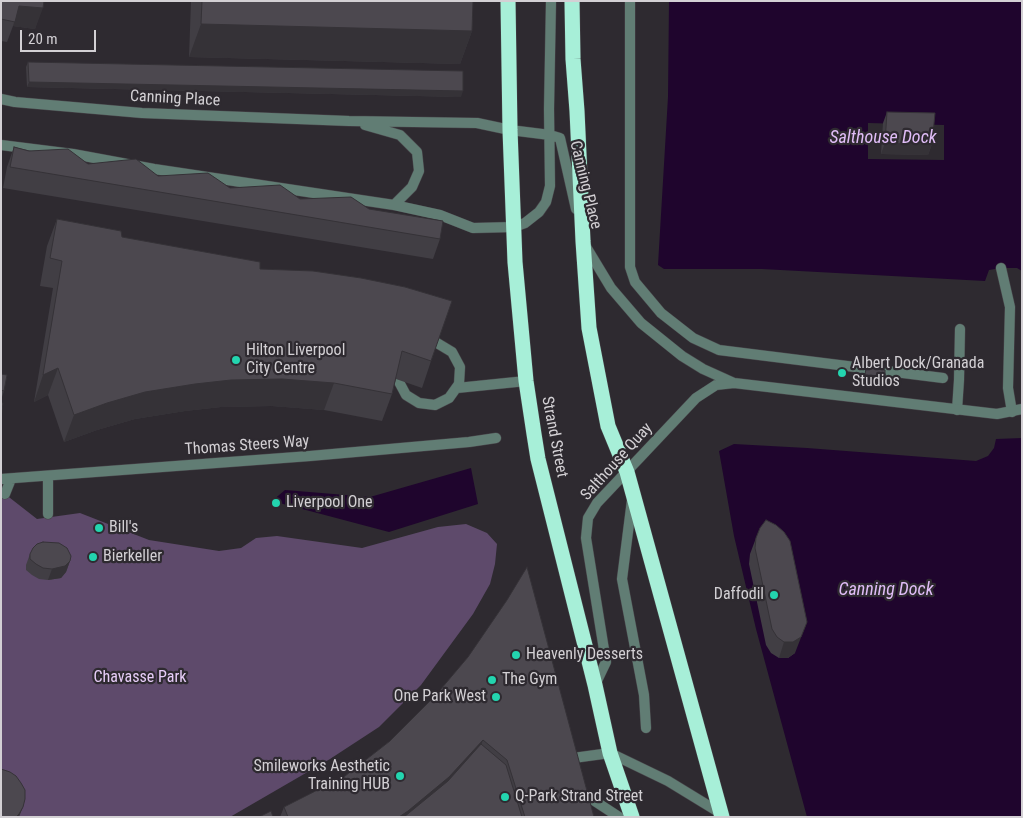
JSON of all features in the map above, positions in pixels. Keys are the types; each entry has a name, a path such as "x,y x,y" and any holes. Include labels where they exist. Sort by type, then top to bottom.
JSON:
{"highway":[{"name":"Strand Street","path":"508,1 514,228 526,381 538,459 595,685 610,754 632,817"},
{"path":"572,1 583,241 590,328 606,418 627,472 722,815"}],"street":[{"path":"1,145 73,154 172,172 394,205 440,215 473,228 514,228 539,212 546,202 550,186 548,109 551,1"},
{"path":"630,1 630,267 635,282 662,313 693,338 719,350 943,378"},
{"name":"Canning Place","path":"1,99 15,102 142,113 349,121 477,123 510,130 550,135 560,138 583,241"},
{"name":"Canning Place","path":"349,121 400,135 417,152 419,171 412,188 394,205"},
{"name":"Salthouse Quay","path":"583,241 610,288 641,323 682,356 703,369 734,383"},
{"path":"1001,268 1010,307 1008,388 1017,410"},
{"path":"957,410 960,329"},
{"path":"398,380 406,395 419,404 435,405 449,398 459,384 460,367 452,352 437,343"},
{"path":"457,388 526,381"},
{"name":"Salthouse Quay","path":"595,685 606,662 586,538 588,518 597,503 696,398 716,385 734,383 997,414 1017,410"},
{"name":"Thomas Steers Way","path":"6,479 310,456 496,438"},
{"path":"48,476 48,514"},
{"path":"5,494 6,479"},
{"path":"633,497 622,580 644,695 646,728"},
{"path":"560,762 610,754 668,781 722,815"},
{"path":"564,792 574,790 584,794 619,817"}],"green space":[{"name":"Chavasse Park","path":"1,493 5,494 37,519 80,513 149,540 219,551 241,548 256,538 277,536 362,548 438,527 466,524 487,533 497,544 495,564 490,584 473,614 421,685 379,727 330,759 230,817 1,817"}],"water":[{"name":"Salthouse Dock","path":"669,1 1022,1 1022,271 1017,268 989,270 985,281 762,269 664,269 658,265 668,97"},
{"name":"Canning Dock","path":"1022,438 1022,817 807,817 756,629 734,536 719,451 734,444 976,461 988,456 994,448 996,439"},
{"path":"471,468 478,504 389,532 272,501 285,490 370,497"}],"pier":[{"path":"868,123 944,125 944,160 868,159"}],"building":[{"path":"1,1 44,1 43,8 19,6 15,22 1,19"},
{"path":"202,1 473,1 472,31 201,24"},
{"path":"28,62 463,71 463,91 29,82"},
{"path":"887,112 935,113 932,144 885,143"},
{"path":"14,147 29,151 68,149 88,164 136,159 158,176 208,173 230,188 280,185 300,199 351,197 369,209 443,221 440,239 10,167"},
{"name":"Hilton Liverpool City Centre","path":"57,219 121,231 122,237 260,262 260,269 313,271 361,278 405,287 452,301 431,361 402,351 392,394 334,383 282,379 231,380 145,392 74,415 58,368 43,375 62,261 50,258"},
{"path":"866,368 885,370 885,376 865,375"},
{"path":"1,374 7,375 4,391 1,390"},
{"path":"766,520 784,532 790,541 807,622 801,637 793,642 784,642 777,637 772,629 755,548 756,538"},
{"path":"43,542 59,543 67,548 71,556 70,561 65,566 52,569 43,568 36,564 30,559 30,554 37,544"},
{"name":"One Park West","path":"527,567 594,817 525,817 507,760 483,740 449,777 399,817 288,817 284,807 345,776 390,741 435,696 468,657"},
{"path":"481,744 506,765 522,817 404,817 448,781"},
{"path":"1,769 16,776 25,790 23,807 16,817 1,817"},
{"path":"271,811 273,817 259,817"}],"place":[{"name":"Hilton Liverpool City Centre","path":"236,360"},
{"name":"Albert Dock/Granada Studios","path":"842,373"},
{"name":"Liverpool One","path":"276,503"},
{"name":"Bill's","path":"99,528"},
{"name":"Bierkeller","path":"93,557"},
{"name":"Daffodil","path":"774,595"},
{"name":"Heavenly Desserts","path":"516,655"},
{"name":"The Gym","path":"492,680"},
{"name":"One Park West","path":"496,697"},
{"name":"Smileworks Aesthetic Training HUB","path":"400,776"},
{"name":"Q-Park Strand Street","path":"505,797"}]}
